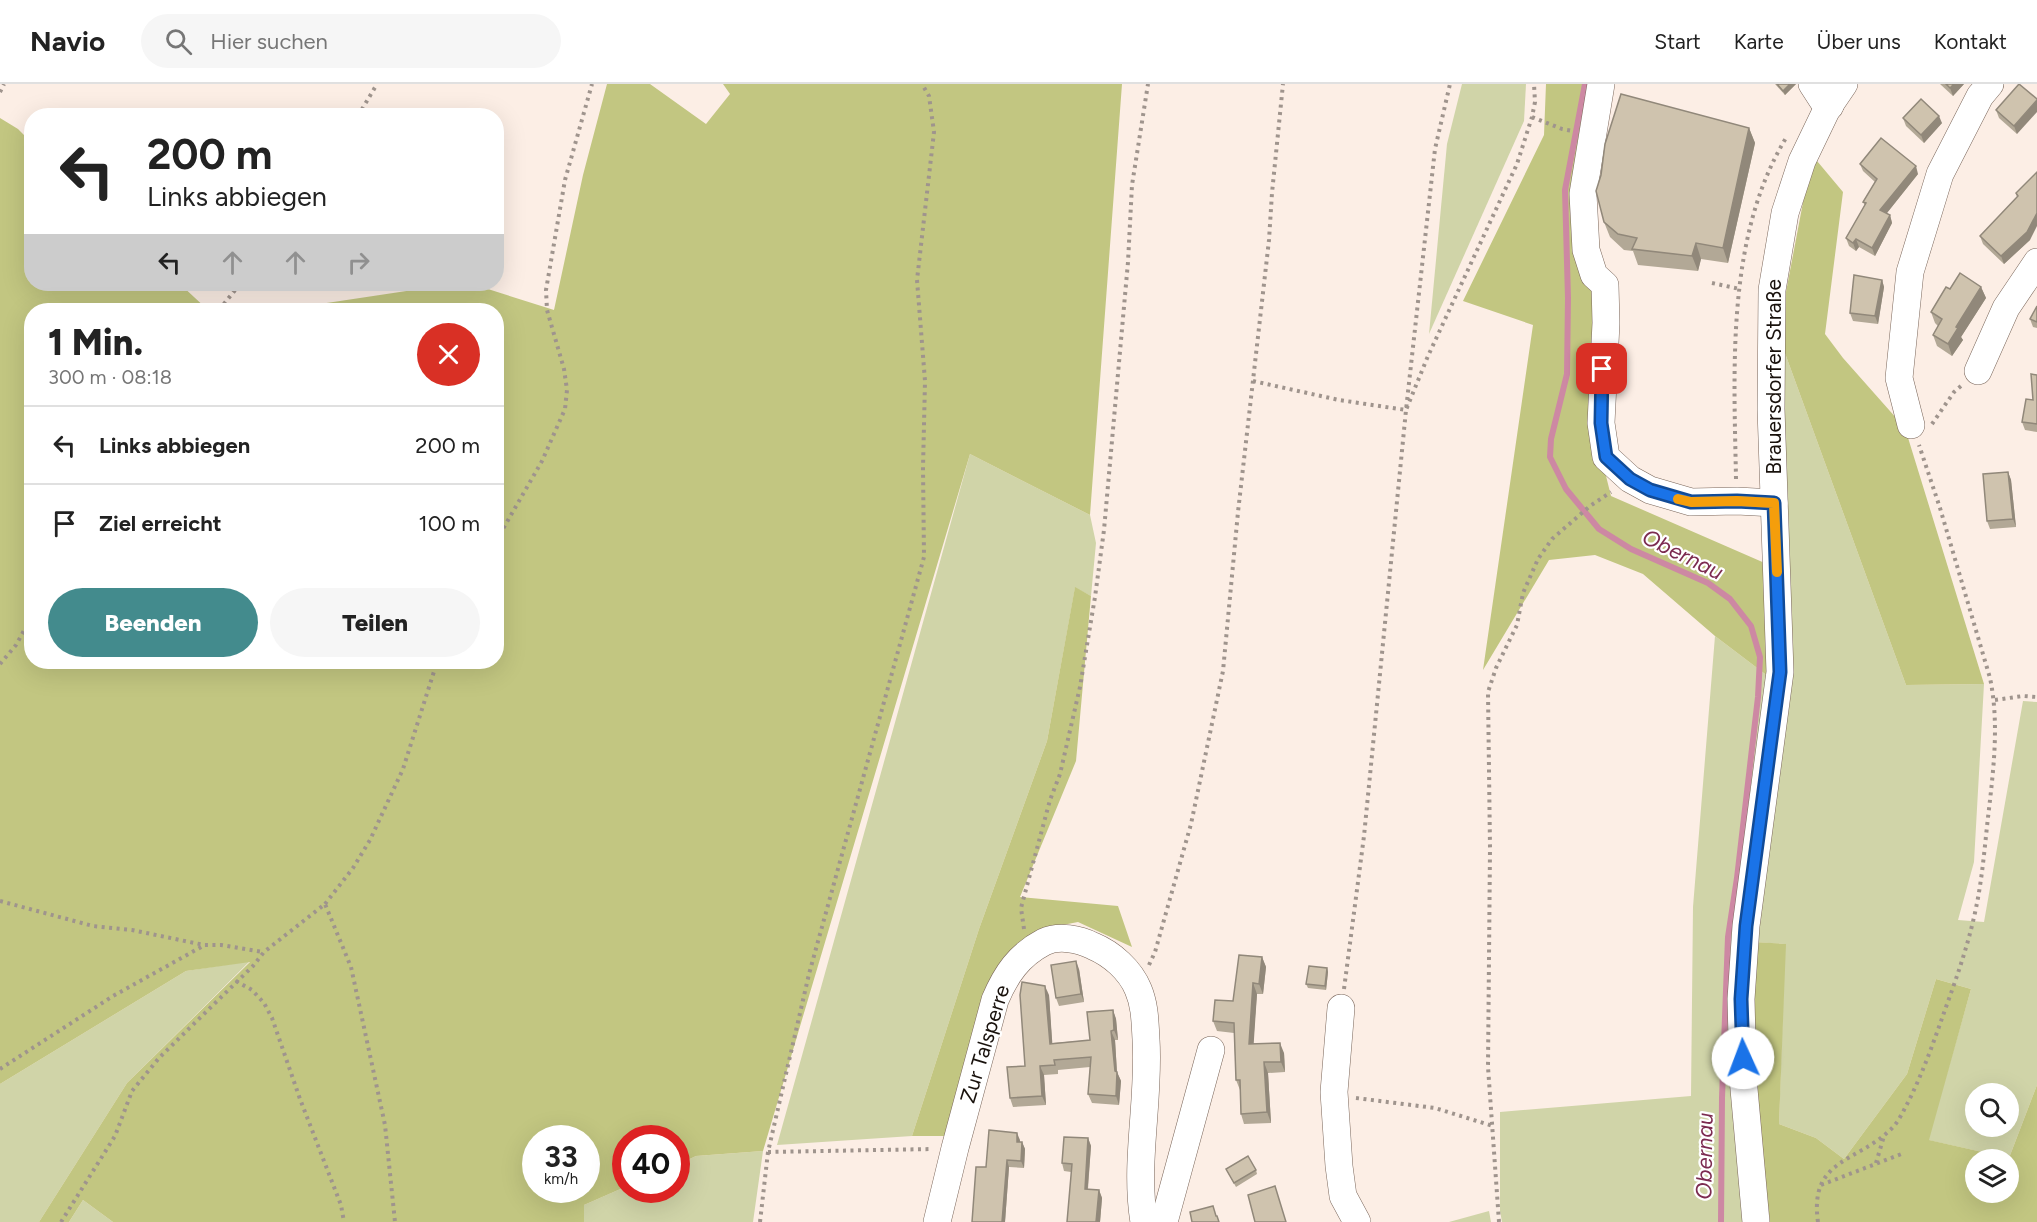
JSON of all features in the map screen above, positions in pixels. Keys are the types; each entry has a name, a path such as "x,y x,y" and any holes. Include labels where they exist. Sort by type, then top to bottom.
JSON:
{"street":[{"path":"1601,84 1583,194 1586,250 1594,275 1605,285 1606,323 1601,423 1606,457 1640,485 1691,502 1774,503"},
{"path":"1812,84 1823,101 1837,95"},
{"path":"1921,433 1899,378 1910,272 1940,174 1980,96 1990,84"},
{"name":"Brauersdorfer Straße","path":"1756,1222 1743,1078 1741,999 1746,926 1780,672 1770,386 1772,290 1785,213 1802,161 1837,95"},
{"path":"1978,371 2006,308 2037,262"},
{"name":"Zur Talsperre","path":"937,1222 995,1000 1003,981 1021,958 1047,940 1077,939 1112,956 1129,974 1138,989 1145,1015 1148,1063 1139,1196 1144,1222"},
{"path":"1341,1008 1334,1095 1343,1196 1357,1222"},
{"path":"1164,1222 1211,1050"}],"path":[{"path":"363,108 377,84"},
{"path":"504,527 542,461 565,409 567,390 564,369 547,310 546,290 565,180 592,84"},
{"path":"760,1222 768,1152 809,974 924,557 925,381 917,280 934,132 929,96 922,84"},
{"path":"1035,947 1024,931 1021,908 1050,800 1060,774 1080,687 1095,597 1104,530 1127,274 1132,185 1148,84"},
{"path":"1138,989 1155,952 1191,824 1223,671 1269,240 1283,84"},
{"path":"1341,1008 1365,824 1406,410 1435,149 1449,84"},
{"path":"1406,410 1437,336 1517,164 1532,117 1535,102 1534,84"},
{"path":"0,93 2,85"},
{"path":"1532,117 1562,129"},
{"path":"1712,283 1740,289"},
{"path":"225,303 234,291"},
{"path":"1818,1222 1816,1211 1825,1176 1836,1165 1892,1129 1904,1110 1935,1038 1966,950 1977,906 1992,777 1996,723 1995,700 1921,433 1954,392 1978,371"},
{"path":"1253,381 1339,400 1406,410"},
{"path":"1499,1222 1488,1067 1490,859 1488,693 1496,668 1516,625 1523,593 1538,559 1552,538 1590,506"},
{"path":"0,664 16,645 24,630"},
{"path":"61,1222 116,1136 132,1091 159,1058 264,952 325,904 353,868 370,840 403,769 434,669"},
{"path":"1995,700 2023,696 2037,697"},
{"path":"0,901 93,926 132,930 204,945 220,945 264,952"},
{"path":"325,904 351,967 385,1125 395,1222"},
{"path":"0,1069 113,996 204,945"},
{"path":"236,981 252,990 264,1003 272,1018 340,1205 344,1222"},
{"path":"1334,1095 1435,1108 1493,1126"},
{"path":"1875,1164 1884,1135"},
{"path":"768,1152 919,1149"},
{"path":"1821,1185 1904,1154"}],"green space":[{"path":"607,84 650,84 706,124 730,94 723,84 1122,84 1090,515 970,454 763,1151 696,1156 690,1159 690,1125 612,1125 612,1193 600,1198 600,1125 522,1125 522,1203 589,1203 584,1205 584,1222 113,1222 83,1200 69,1222 39,1222 127,1083 250,962 186,971 0,1084 0,118 24,135 24,291 188,291 200,303 24,303 24,669 504,669 504,303 327,303 406,291 494,291 554,310 583,175"},
{"path":"1462,84 1526,84 1524,121 1429,334 1447,144"},
{"path":"1546,84 1604,84 1595,187 1600,254 1590,412 1611,496 1767,564 1769,677 1715,636 1643,574 1595,555 1549,560 1483,670 1533,325 1463,301 1544,135"},
{"path":"1812,155 1843,192 1825,334 1843,358 1905,428 1984,684 1906,685 1778,334"},
{"path":"1778,334 1906,685 1984,684 1974,862 1958,920 1984,922 2023,701 2037,702 2037,1085 2019,1132 2019,1083 1965,1083 1965,1137 2017,1137 2012,1149 1968,1149 1928,1140 1971,989 1936,979 1907,1074 1844,1159 1816,1138 1779,1124 1785,944 1755,942 1787,674"},
{"path":"970,454 1090,515 1096,543 1091,596 1075,588 1047,741 979,929 912,1136 777,1145"},
{"path":"1075,587 1091,596 1076,761 1020,897 1118,906 1132,947 1078,922 1037,930 1013,954 949,1136 912,1136 979,929 1047,741"},
{"path":"1715,636 1769,677 1744,1222 1502,1222 1500,1112 1691,1096 1693,907"},
{"path":"1755,942 1786,944 1779,1124 1816,1138 1844,1159 1907,1074 1936,979 1971,989 1929,1140 1969,1149 1965,1149 1965,1203 2019,1203 2019,1149 2012,1149 2019,1137 2037,1085 2037,1222 1770,1222 1757,1115 1749,997"},
{"path":"250,961 127,1083 39,1222 0,1222 0,1084 186,971"},
{"path":"763,1151 753,1222 584,1222 584,1205 600,1203 600,1198 612,1193 612,1203 690,1203 690,1159 696,1156"},
{"path":"83,1200 113,1222 69,1222"},
{"path":"1489,1211 1491,1222 1449,1222"}],"building":[{"path":"1777,84 1790,84 1783,91"},
{"path":"2019,84 2037,100 2014,126 1996,110"},
{"path":"1621,94 1749,128 1723,248 1696,243 1692,256 1632,249 1637,238 1618,234 1604,222 1596,191 1601,175 1605,144"},
{"path":"1921,99 1939,116 1921,135 1903,118"},
{"path":"1881,138 1916,166 1880,210 1890,215 1872,248 1856,239 1853,243 1846,238 1877,179 1860,164"},
{"path":"2037,172 2037,213 2027,232 2001,256 1980,236"},
{"path":"1960,273 1981,287 1948,344 1933,335 1942,319 1931,312 1946,287 1950,289"},
{"path":"1854,275 1882,280 1875,316 1850,313"},
{"path":"2037,306 2037,322 2030,319"},
{"path":"2031,374 2037,375 2037,424 2022,422 2026,399 2033,400"},
{"path":"2008,472 2013,519 1987,521 1983,474"},
{"path":"1239,955 1262,957 1259,984 1253,983 1249,1044 1280,1043 1281,1062 1264,1062 1267,1112 1241,1114 1240,1080 1236,1080 1234,1023 1213,1021 1215,1000 1233,1001"},
{"path":"1076,961 1081,994 1056,998 1051,965"},
{"path":"1309,966 1327,968 1325,986 1306,984"},
{"path":"1022,982 1045,986 1050,1044 1090,1040 1087,1012 1113,1010 1114,1030 1111,1031 1115,1071 1117,1072 1116,1096 1088,1094 1091,1057 1054,1060 1055,1065 1040,1066 1042,1096 1010,1098 1007,1067 1025,1066 1020,995"},
{"path":"989,1130 1017,1133 1017,1142 1022,1142 1021,1161 1007,1160 1002,1222 972,1222 976,1167 986,1167"},
{"path":"1064,1137 1088,1138 1085,1189 1099,1190 1096,1222 1067,1222 1072,1164 1062,1163"},
{"path":"1248,1156 1256,1170 1234,1183 1226,1169"},
{"path":"1275,1186 1286,1222 1255,1222 1248,1195"},
{"path":"1213,1206 1219,1222 1192,1222 1190,1212"}],"waterway":[{"name":"Obernau","path":"1585,84 1565,190 1568,298 1567,374 1551,439 1550,457 1566,489 1599,529 1631,549 1708,583 1730,599 1751,626 1760,657 1758,697 1728,937 1722,1098 1721,1222"}],"slow traffic":[{"path":"1678,499 1691,502 1774,503 1777,572"}],"route":[{"path":"1602,369 1601,423 1606,457 1622,473 1650,490 1691,502 1774,503 1780,672 1746,926 1741,999 1743,1058"}]}
